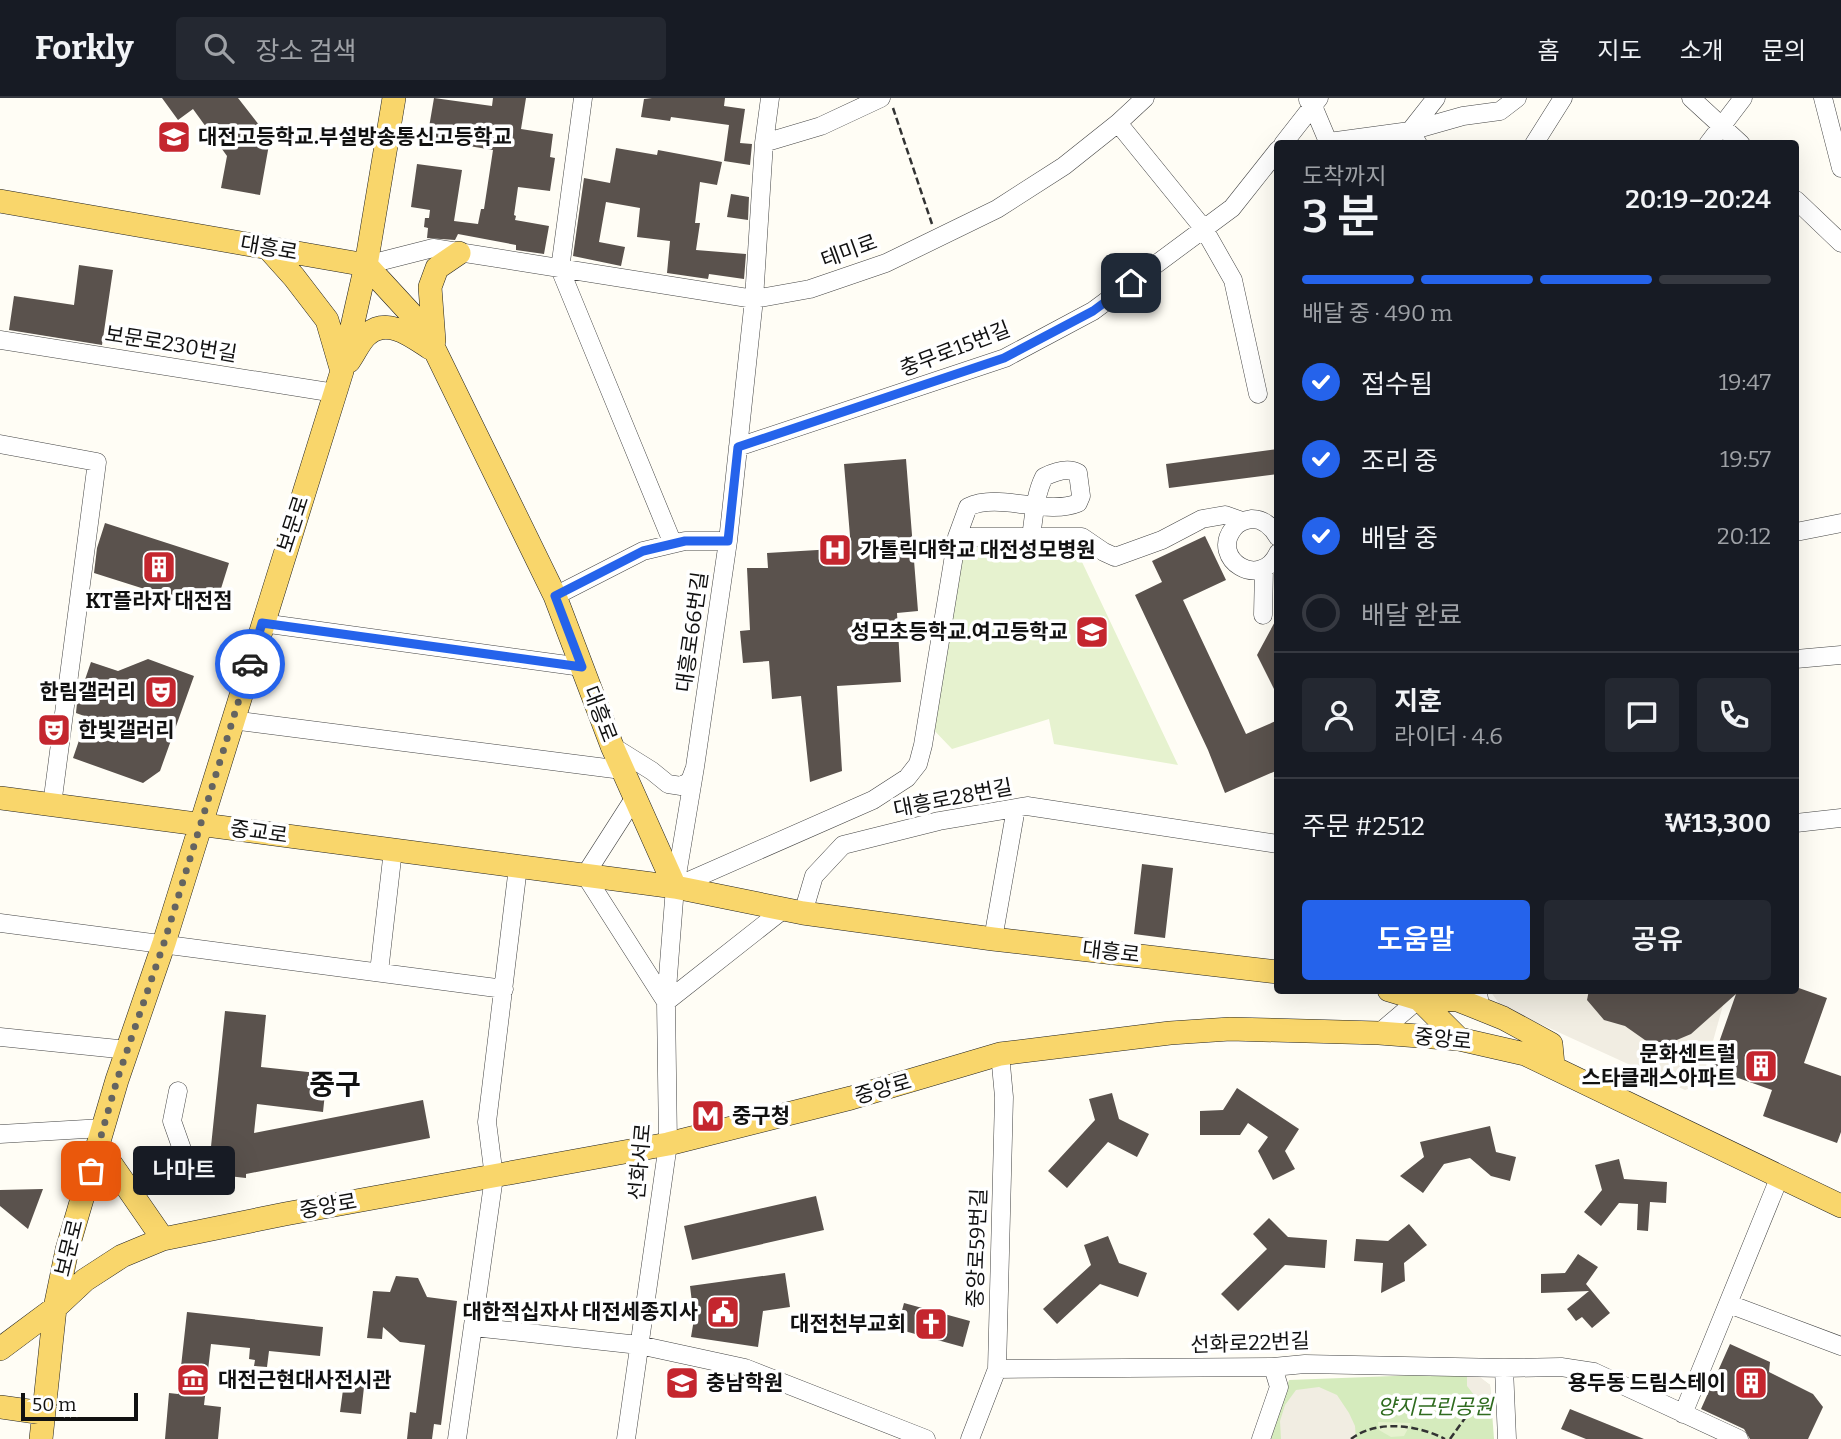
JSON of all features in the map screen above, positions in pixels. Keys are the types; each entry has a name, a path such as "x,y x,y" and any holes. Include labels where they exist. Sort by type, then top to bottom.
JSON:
{"main road":[{"name":"보문로","path":"41,1439 55,1308 67,1250 100,1136 164,943 338,382 366,265 394,98"},
{"name":"대흥로","path":"0,201 366,265 424,328 555,596 612,746 675,887 794,911 993,939 1274,970"},
{"path":"268,248 295,277 327,320 338,382"},
{"path":"435,351 430,286 438,268 459,253"},
{"path":"338,382 367,335 375,329 403,330 435,351"},
{"name":"중교로","path":"0,798 675,887"},
{"path":"1422,995 1458,1000 1479,999 1551,1044 1552,1065"},
{"path":"1422,995 1459,1039"},
{"name":"중앙로","path":"0,1349 55,1308 85,1280 122,1255 163,1240 285,1214 668,1144 851,1098 1000,1054 1170,1033 1230,1029 1379,1033 1459,1039 1525,1054 1841,1206"},
{"path":"100,1136 163,1240"},
{"path":"0,1407 43,1413"}],"street":[{"path":"583,98 560,269 673,544"},
{"name":"대흥로66번길","path":"675,887 728,541 754,299 764,143 770,98"},
{"path":"764,143 821,126 881,98"},
{"name":"테미로","path":"366,265 433,248 754,299 810,289 886,263 997,209 1064,166 1145,98"},
{"path":"1414,137 1436,98"},
{"path":"1372,140 1414,137 1463,116 1500,111 1517,98"},
{"path":"1537,140 1563,98"},
{"path":"1691,98 1723,124 1737,140"},
{"path":"1711,140 1743,98"},
{"path":"1823,98 1841,168"},
{"path":"1313,101 1328,140"},
{"path":"1286,140 1313,101"},
{"path":"1118,123 1204,229 1233,280 1258,394"},
{"name":"충무로15번길","path":"738,447 1004,358 1093,311 1232,208 1274,155"},
{"path":"1803,217 1841,243"},
{"name":"보문로230번길","path":"0,340 338,382"},
{"path":"0,444 97,462 52,805"},
{"path":"675,887 873,800 907,778 918,764 923,745 957,537 968,507 978,502 1036,505 1031,537"},
{"path":"957,537 1082,537 1115,557 1162,540 1202,519 1225,515 1242,522"},
{"path":"1274,531 1263,521 1249,519 1231,531 1227,545 1231,559 1242,568 1264,568 1274,558"},
{"path":"1799,531 1841,523"},
{"path":"555,596 643,551 685,541 728,541"},
{"path":"1263,615 1264,568"},
{"path":"262,623 582,667"},
{"path":"1799,659 1841,655"},
{"path":"232,720 622,770"},
{"path":"612,746 668,784 681,786 690,781 695,767"},
{"path":"635,797 585,875 666,1002 794,911"},
{"name":"대흥로28번길","path":"794,911 814,876 843,845 939,821 1027,806 1274,843"},
{"path":"993,939 1016,808"},
{"path":"1799,822 1841,818"},
{"path":"379,972 393,850"},
{"path":"457,1439 494,1177 487,1122 518,867"},
{"name":"선화서로","path":"626,1439 668,1144 666,1002 675,887"},
{"path":"0,923 504,989"},
{"path":"1379,1033 1422,995"},
{"path":"0,1037 128,1050"},
{"name":"중앙로59번길","path":"970,1439 997,1369 1004,1097 1000,1054"},
{"path":"178,1091 172,1121 184,1155 202,1178"},
{"path":"0,1134 100,1136"},
{"path":"1683,1414 1780,1176"},
{"path":"1729,1304 1841,1346"},
{"path":"473,1327 639,1345 745,1368 926,1439"},
{"name":"선화로22번길","path":"997,1369 1273,1367 1305,1364 1561,1367 1594,1373 1739,1439"},
{"path":"1261,1439 1279,1388 1273,1367"},
{"path":"1504,1368 1507,1439"}],"path":[{"path":"890,98 937,239"},
{"path":"1450,1439 1478,1400"},
{"path":"1351,1439 1369,1430 1397,1426 1430,1431 1445,1439"}],"green space":[{"path":"965,544 1074,545 1178,765 1054,744 1049,719 952,749 930,726"},
{"name":"양지근린공원","path":"1473,1373 1490,1385 1494,1439 1271,1439 1289,1380"},
{"path":"1378,1422 1411,1423 1404,1436 1391,1437 1379,1430"}],"shaded area":[{"path":"1492,994 1726,994 1701,1084 1685,1090 1501,1006"},
{"path":"1467,1375 1480,1377 1490,1385 1492,1408 1478,1400 1467,1386"},
{"path":"1319,1387 1337,1395 1355,1426 1356,1439 1281,1439 1280,1421 1285,1405 1296,1390"}],"building":[{"path":"162,98 238,98 270,139 260,195 221,188 227,156 193,109 178,120"},
{"path":"434,98 492,106 493,98 526,98 521,129 553,134 550,157 555,158 550,191 518,187 514,215 515,220 549,226 544,254 516,250 516,245 458,234 455,240 427,238 428,228 424,227 430,210 411,207 417,164 462,170 454,221 478,224 481,209 484,209 493,150 427,139"},
{"path":"725,98 724,106 745,109 740,143 752,144 750,165 724,161 729,125 671,117 670,121 641,117 644,99"},
{"path":"616,148 657,155 658,150 722,162 717,185 700,182 695,223 700,223 696,250 746,254 744,279 709,274 708,279 667,273 670,241 637,237 640,208 606,202 599,242 625,247 621,266 573,256 584,178 610,183"},
{"path":"731,194 749,197 748,220 727,217"},
{"path":"79,265 113,270 102,345 9,330 14,296 74,305"},
{"path":"1274,450 1274,475 1169,488 1166,464"},
{"path":"906,459 918,611 897,613 901,682 837,686 842,771 810,782 801,696 772,699 769,661 743,663 740,631 750,630 747,568 768,568 767,553 851,548 844,464"},
{"name":"KT플라자 대전점","path":"105,523 229,563 214,611 94,573 97,548"},
{"path":"1205,536 1226,580 1183,600 1246,734 1274,722 1274,772 1225,793 1208,750 1135,595 1162,582 1152,561"},
{"path":"1274,623 1274,689 1257,655"},
{"path":"148,659 194,676 160,771 143,783 73,758 87,717 76,713 77,703 91,662 118,671"},
{"path":"1142,864 1173,868 1165,938 1134,934"},
{"name":"문화센트럴 스타클래스아파트","path":"1799,988 1827,998 1804,1063 1841,1076 1841,1132 1837,1143 1763,1116 1772,1090 1710,1068 1736,994 1799,994"},
{"name":"문화센트럴 스타클래스아파트","path":"1588,994 1736,994 1691,1034 1672,1042 1652,1045 1625,1026 1604,1020 1587,1000"},
{"path":"225,1011 266,1015 261,1067 327,1074 323,1112 257,1104 254,1133 423,1100 430,1138 246,1174 246,1178 228,1176 229,1168 209,1166"},
{"path":"1237,1088 1299,1129 1285,1151 1295,1169 1273,1180 1258,1151 1268,1137 1248,1123 1240,1135 1200,1135 1200,1111 1223,1110"},
{"path":"1112,1093 1119,1119 1149,1134 1137,1157 1108,1142 1067,1188 1048,1171 1095,1120 1089,1099"},
{"path":"1490,1126 1496,1152 1516,1157 1510,1181 1491,1176 1470,1158 1444,1164 1423,1193 1400,1176 1424,1157 1420,1142"},
{"path":"1619,1159 1624,1179 1667,1182 1666,1203 1650,1202 1648,1231 1637,1230 1638,1204 1619,1203 1601,1226 1584,1212 1602,1190 1595,1165"},
{"path":"43,1189 28,1229 0,1206 0,1190"},
{"path":"816,1196 824,1230 692,1260 684,1226"},
{"path":"1269,1218 1288,1237 1327,1240 1325,1268 1285,1265 1238,1311 1221,1294 1267,1249 1253,1234"},
{"path":"1409,1224 1427,1245 1404,1263 1405,1281 1381,1293 1383,1263 1354,1261 1356,1239 1388,1241"},
{"path":"1108,1236 1119,1263 1147,1273 1138,1297 1100,1284 1057,1324 1043,1309 1091,1265 1084,1245"},
{"path":"1578,1254 1598,1267 1586,1284 1610,1313 1592,1328 1582,1317 1576,1321 1567,1309 1589,1291 1541,1293 1541,1274 1565,1273"},
{"name":"대한적십자사 대전세종지사","path":"785,1273 790,1307 763,1311 758,1347 691,1337 694,1319 690,1286"},
{"path":"396,1276 418,1278 427,1297 457,1301 441,1425 434,1424 432,1439 407,1439 410,1412 416,1413 425,1345 400,1342 383,1327 382,1339 367,1338 373,1291 390,1292"},
{"name":"대전천부교회","path":"904,1303 970,1321 963,1347 897,1329"},
{"name":"대전근현대사전시관","path":"187,1312 323,1327 320,1356 269,1351 267,1367 254,1366 255,1360 249,1359 250,1348 211,1344 204,1405 221,1407 218,1439 165,1439 169,1393 178,1394"},
{"name":"용두동 드림스테이","path":"1730,1344 1770,1362 1769,1372 1813,1394 1823,1407 1808,1439 1750,1439 1744,1429 1701,1409"},
{"path":"345,1375 365,1378 361,1414 340,1412"},
{"path":"1570,1409 1644,1439 1586,1439 1561,1429"}],"way so far":[{"path":"91,1171 117,1080 164,943 250,664"}],"place":[{"name":"대전고등학교.부설방송통신고등학교","path":"174,137"},
{"name":"가톨릭대학교 대전성모병원","path":"835,550"},
{"name":"KT플라자 대전점","path":"159,567"},
{"name":"성모초등학교.여고등학교","path":"1092,632"},
{"name":"한림갤러리","path":"161,692"},
{"name":"한빛갤러리","path":"54,730"},
{"name":"문화센트럴 스타클래스아파트","path":"1761,1066"},
{"name":"중구청","path":"708,1116"},
{"name":"나마트","path":"91,1171"},
{"name":"대한적십자사 대전세종지사","path":"723,1312"},
{"name":"대전천부교회","path":"931,1324"},
{"name":"대전근현대사전시관","path":"193,1380"},
{"name":"충남학원","path":"682,1383"},
{"name":"용두동 드림스테이","path":"1751,1383"}],"district":[{"name":"중구","path":"335,1084"}],"route":[{"path":"250,664 262,623 582,667 555,596 643,551 685,541 728,541 738,447 1004,358 1093,311 1131,283"}]}
